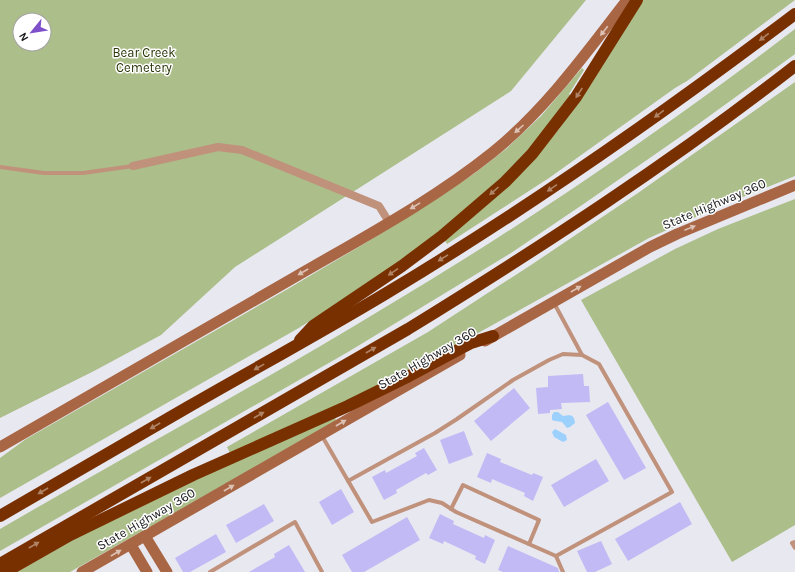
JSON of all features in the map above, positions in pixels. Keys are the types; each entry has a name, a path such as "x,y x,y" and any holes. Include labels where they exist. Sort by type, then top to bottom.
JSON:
{"highway":[{"path":"293,348 313,326 408,261 448,231 504,182 532,154 567,109 637,0"},
{"path":"0,516 386,294 451,253 561,182 656,117 795,14"},
{"path":"0,564 401,333 474,288 544,244 633,184 795,66"},
{"path":"0,570 14,567 70,536 192,475 348,406 409,376 471,342 493,336"}],"main road":[{"path":"0,447 389,222 458,179 494,151 528,120 560,86 628,0"},
{"name":"State Highway 360","path":"82,572 650,247 677,234 795,185"},
{"path":"145,536 167,572"},
{"path":"131,545 147,572"}],"street":[{"path":"133,166 218,147 242,150 379,206 389,222"}],"lane":[{"path":"0,166 44,173 84,173 133,166"},
{"path":"553,302 582,355"},
{"path":"348,481 435,433 513,380 549,360 563,354 582,355 599,364 672,492 556,556"},
{"path":"321,435 372,522 429,500 442,503 451,509 556,556 563,572"},
{"path":"451,509 463,485 539,520 529,544"},
{"path":"210,572 295,522 322,572"},
{"path":"795,542 792,543 795,548"}],"green space":[{"name":"Bear Creek Cemetery","path":"0,0 586,0 511,91 235,267 161,335 94,371 0,418"},
{"path":"642,0 795,0 687,81 549,178 447,244 444,239 515,178 559,129 600,68"},
{"path":"795,29 795,54 690,130 511,253 348,352 0,551 0,529 341,334 442,273 545,207 647,138"},
{"path":"582,68 584,70 569,94 571,96 518,162 475,203 401,261 350,296 297,329 0,498 0,458 26,439 367,242 475,173 506,149 541,116"},
{"path":"795,82 795,176 725,204 649,238 390,382 230,453 227,447 428,332 534,263 638,193"},
{"path":"795,199 795,525 732,562 581,300 675,249 718,229"},
{"path":"335,417 336,421 70,572 17,572 76,538 184,485"}],"water":[{"path":"554,412 558,412 563,416 568,415 573,417 575,423 567,428 562,422 552,420 552,415"},
{"path":"555,429 566,435 567,440 563,442 554,437 552,432"}],"building":[{"path":"583,374 584,386 589,386 590,402 561,403 562,409 550,410 550,413 538,414 536,388 548,387 548,376"},
{"path":"514,388 530,408 491,441 474,421"},
{"path":"608,402 646,468 624,480 586,415"},
{"path":"464,431 473,455 449,464 440,440"},
{"path":"424,448 437,470 428,475 426,473 396,490 397,493 384,500 372,477 385,470 386,473 417,456 415,453"},
{"path":"487,453 501,459 500,462 532,475 533,473 543,477 533,501 524,496 525,493 492,479 491,483 477,477"},
{"path":"596,459 609,481 564,507 551,485"},
{"path":"341,489 354,512 332,525 319,502"},
{"path":"680,502 692,524 628,561 615,539"},
{"path":"264,504 274,521 236,543 226,525"},
{"path":"440,514 454,521 453,524 484,538 485,535 495,540 485,564 475,559 476,556 444,541 443,544 429,538"},
{"path":"407,517 420,540 364,572 352,572 342,555"},
{"path":"216,534 226,552 190,572 183,572 175,558"},
{"path":"601,541 612,564 595,572 587,572 577,551"},
{"path":"289,545 305,572 249,572 275,557 274,554"},
{"path":"508,546 558,568 559,572 503,572 498,570"}]}
